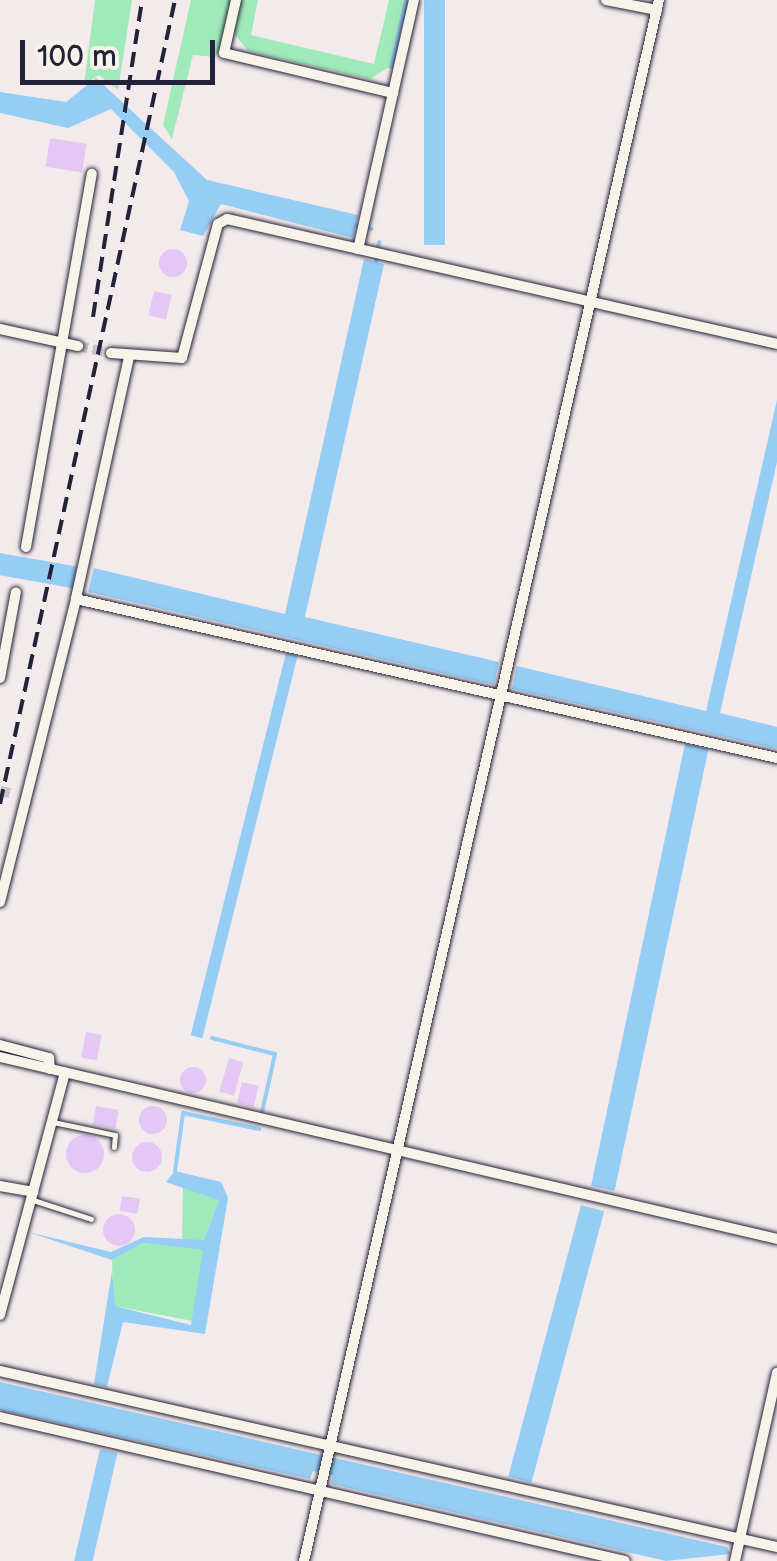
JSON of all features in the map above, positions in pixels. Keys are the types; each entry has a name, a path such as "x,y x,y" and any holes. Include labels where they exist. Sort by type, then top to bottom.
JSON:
{"street":[{"path":"236,0 224,53 392,93"},
{"path":"358,249 414,0"},
{"path":"606,0 658,5"},
{"path":"636,0 658,5"},
{"path":"304,1561 658,5"},
{"path":"26,547 72,345 92,174"},
{"path":"111,353 182,358 218,224 378,253 777,344"},
{"path":"0,330 72,345"},
{"path":"0,902 18,795 82,580 130,357"},
{"path":"0,678 16,592"},
{"path":"76,599 777,758"},
{"path":"0,1045 48,1058 50,1069"},
{"path":"0,1056 777,1239"},
{"path":"0,1315 65,1074"},
{"path":"0,1186 32,1196"},
{"path":"0,1371 329,1452 777,1547"},
{"path":"734,1561 777,1373"},
{"path":"0,1417 625,1561"}],"lane":[{"path":"53,1122 115,1135 114,1147"},
{"path":"32,1196 91,1220"}],"green space":[{"path":"95,0 132,0 118,90 99,75 84,85"},
{"path":"191,0 258,0 251,35 374,64 389,0 405,0 389,67 370,79 248,51 233,32 215,57 193,55 172,139 163,125"},
{"path":"183,1185 219,1200 204,1240 182,1241"},
{"path":"143,1243 203,1250 198,1322 114,1306 112,1260"}],"water":[{"path":"424,0 445,0 445,245 424,245"},
{"path":"96,78 207,180 358,215 353,238 221,204 203,236 180,230 189,201 174,172 111,109 68,128 0,113 0,92 66,102"},
{"path":"364,259 384,264 305,617 499,662 494,685 88,592 94,568 285,614"},
{"path":"777,400 777,462 720,713 777,727 777,749 512,689 517,666 706,711"},
{"path":"0,553 77,567 73,588 0,575"},
{"path":"286,653 298,656 202,1038 191,1035"},
{"path":"685,744 708,749 614,1191 591,1186"},
{"path":"175,1171 221,1182 228,1198 205,1334 123,1322 107,1387 94,1384 112,1271 115,1306 191,1325 203,1250 143,1243 112,1260 28,1232 111,1252 144,1237 204,1240 219,1200 166,1182"},
{"path":"581,1205 604,1211 531,1483 508,1476"},
{"path":"0,1382 727,1547 730,1554 666,1561 331,1484 333,1475 313,1471 310,1479 0,1410"},
{"path":"100,1449 118,1453 93,1561 74,1561"}],"building":[{"path":"50,138 87,144 82,172 45,167"},
{"path":"173,249 183,253 187,263 183,273 173,277 163,273 159,263 163,253"},
{"path":"154,291 172,295 166,319 148,315"},
{"path":"86,1032 102,1035 97,1061 81,1058"},
{"path":"229,1058 243,1062 234,1096 219,1092"},
{"path":"193,1067 202,1071 206,1080 202,1089 193,1093 184,1089 180,1080 184,1071"},
{"path":"242,1082 259,1086 254,1107 237,1103"},
{"path":"96,1106 119,1110 115,1129 93,1125"},
{"path":"153,1106 163,1110 167,1120 163,1130 153,1134 143,1130 139,1120 143,1110"},
{"path":"85,1135 98,1141 104,1154 98,1167 85,1173 72,1167 66,1154 72,1141"},
{"path":"147,1142 158,1146 162,1157 158,1168 147,1172 136,1168 132,1157 136,1146"},
{"path":"122,1196 140,1199 137,1214 120,1211"},
{"path":"119,1214 130,1219 135,1230 130,1241 119,1246 108,1241 103,1230 108,1219"}],"waterway":[{"path":"391,67 406,0"},
{"path":"356,225 372,229"},
{"path":"376,262 379,242"},
{"path":"212,1038 275,1054 262,1112"},
{"path":"175,1171 183,1113 259,1129"}],"tunnel":[{"path":"78,346 111,353"},
{"path":"0,791 14,794"}],"railway":[{"path":"93,317 142,0"},
{"path":"0,804 175,0"}]}
